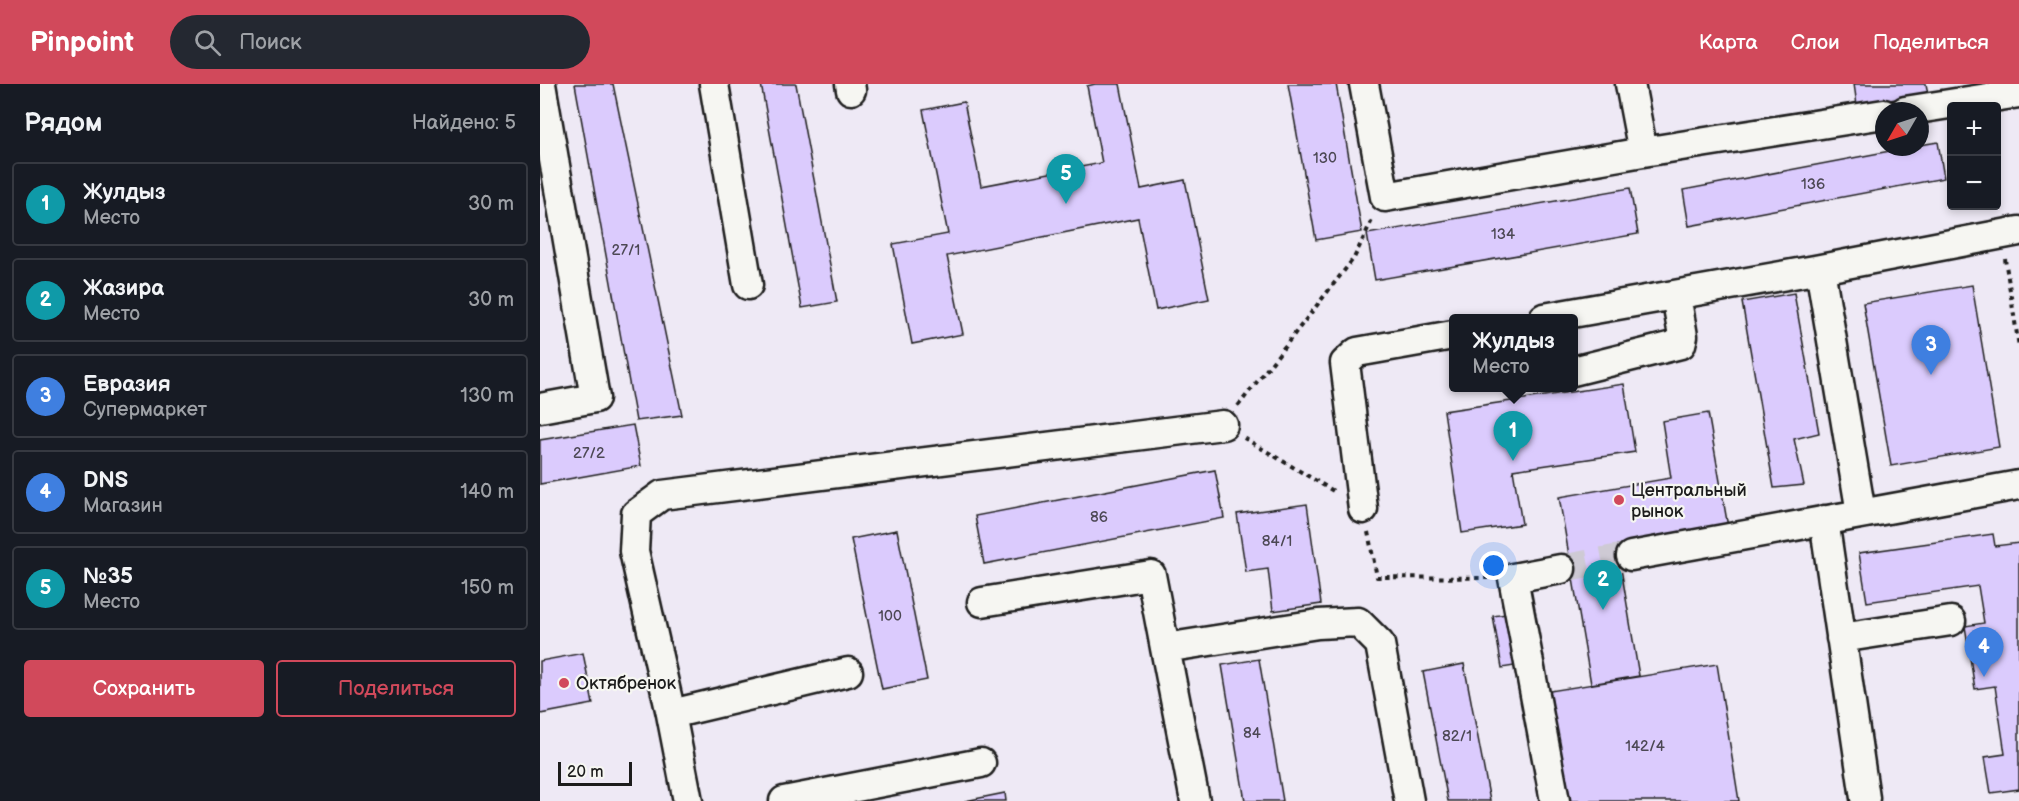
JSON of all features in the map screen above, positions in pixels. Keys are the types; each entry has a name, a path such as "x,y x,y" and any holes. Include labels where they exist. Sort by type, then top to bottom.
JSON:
{"street":[{"path":"540,408 595,398 542,84"},
{"path":"714,84 748,285"},
{"path":"1364,84 1385,197 1643,152 1875,115"},
{"path":"1630,84 1643,152"},
{"path":"1929,107 2019,93"},
{"path":"1567,314 2010,233"},
{"path":"1820,269 1861,513"},
{"path":"1578,370 1680,344 1683,336 1676,295"},
{"path":"1363,509 1345,363 1357,352 1449,336"},
{"path":"688,801 634,551 636,514 662,495 1223,425"},
{"path":"1630,556 2019,485"},
{"path":"1824,520 1865,798"},
{"path":"1555,801 1513,578 1561,569"},
{"path":"982,603 1151,576 1195,801"},
{"path":"1841,638 1951,621"},
{"path":"1165,648 1318,624 1358,622 1380,644 1409,801"},
{"path":"671,714 848,672"},
{"path":"784,801 981,763"}],"path":[{"path":"1223,425 1354,258 1385,197"},
{"path":"2010,233 2019,347"}],"building":[{"path":"575,84 613,84 682,415 636,421"},
{"path":"761,84 796,84 837,302 802,308"},
{"path":"1120,84 1141,189 1185,180 1209,299 1156,310 1138,218 947,256 963,334 912,344 893,244 948,234 923,110 964,102 981,186 1102,163 1087,86"},
{"path":"1288,84 1336,84 1362,232 1316,240"},
{"path":"1854,84 1926,84 1928,94 1857,105"},
{"path":"1938,142 1944,178 1689,226 1683,190 1875,154 1875,156 1929,156 1929,144"},
{"path":"1630,188 1638,234 1375,280 1367,234"},
{"path":"1972,285 1999,447 1891,466 1863,303"},
{"path":"1794,293 1819,433 1794,439 1804,485 1774,488 1742,302"},
{"path":"1624,384 1635,452 1513,470 1522,524 1462,533 1444,411"},
{"path":"1708,413 1728,527 1617,545 1639,676 1591,684 1559,497 1671,478 1662,421"},
{"path":"633,425 641,466 540,484 540,440"},
{"path":"1215,470 1224,518 984,564 975,516"},
{"path":"1307,504 1321,604 1273,611 1268,569 1246,572 1237,514"},
{"path":"897,530 927,680 882,689 851,539"},
{"path":"1993,534 1995,546 2019,543 2019,789 1991,793 1985,757 2005,754 1995,686 1975,689 1965,626 1984,623 1978,586 1867,602 1859,553"},
{"path":"1518,612 1527,664 1502,668 1493,616"},
{"name":"Октябренок","path":"583,653 593,704 540,714 540,661"},
{"path":"1259,659 1283,801 1245,801 1222,665"},
{"path":"1464,664 1490,801 1448,801 1423,672"},
{"path":"1717,664 1739,801 1568,801 1550,691"},
{"path":"1005,793 1006,801 965,801"}],"tunnel":[{"path":"1561,569 1631,556"}],"place":[{"name":"№35","path":"1066,204"},
{"name":"Евразия","path":"1931,375"},
{"name":"Жулдыз","path":"1513,461"},
{"name":"Центральный рынок","path":"1619,500"},
{"name":"Жазира","path":"1603,610"},
{"name":"DNS","path":"1984,677"},
{"name":"Октябренок","path":"564,683"}]}
